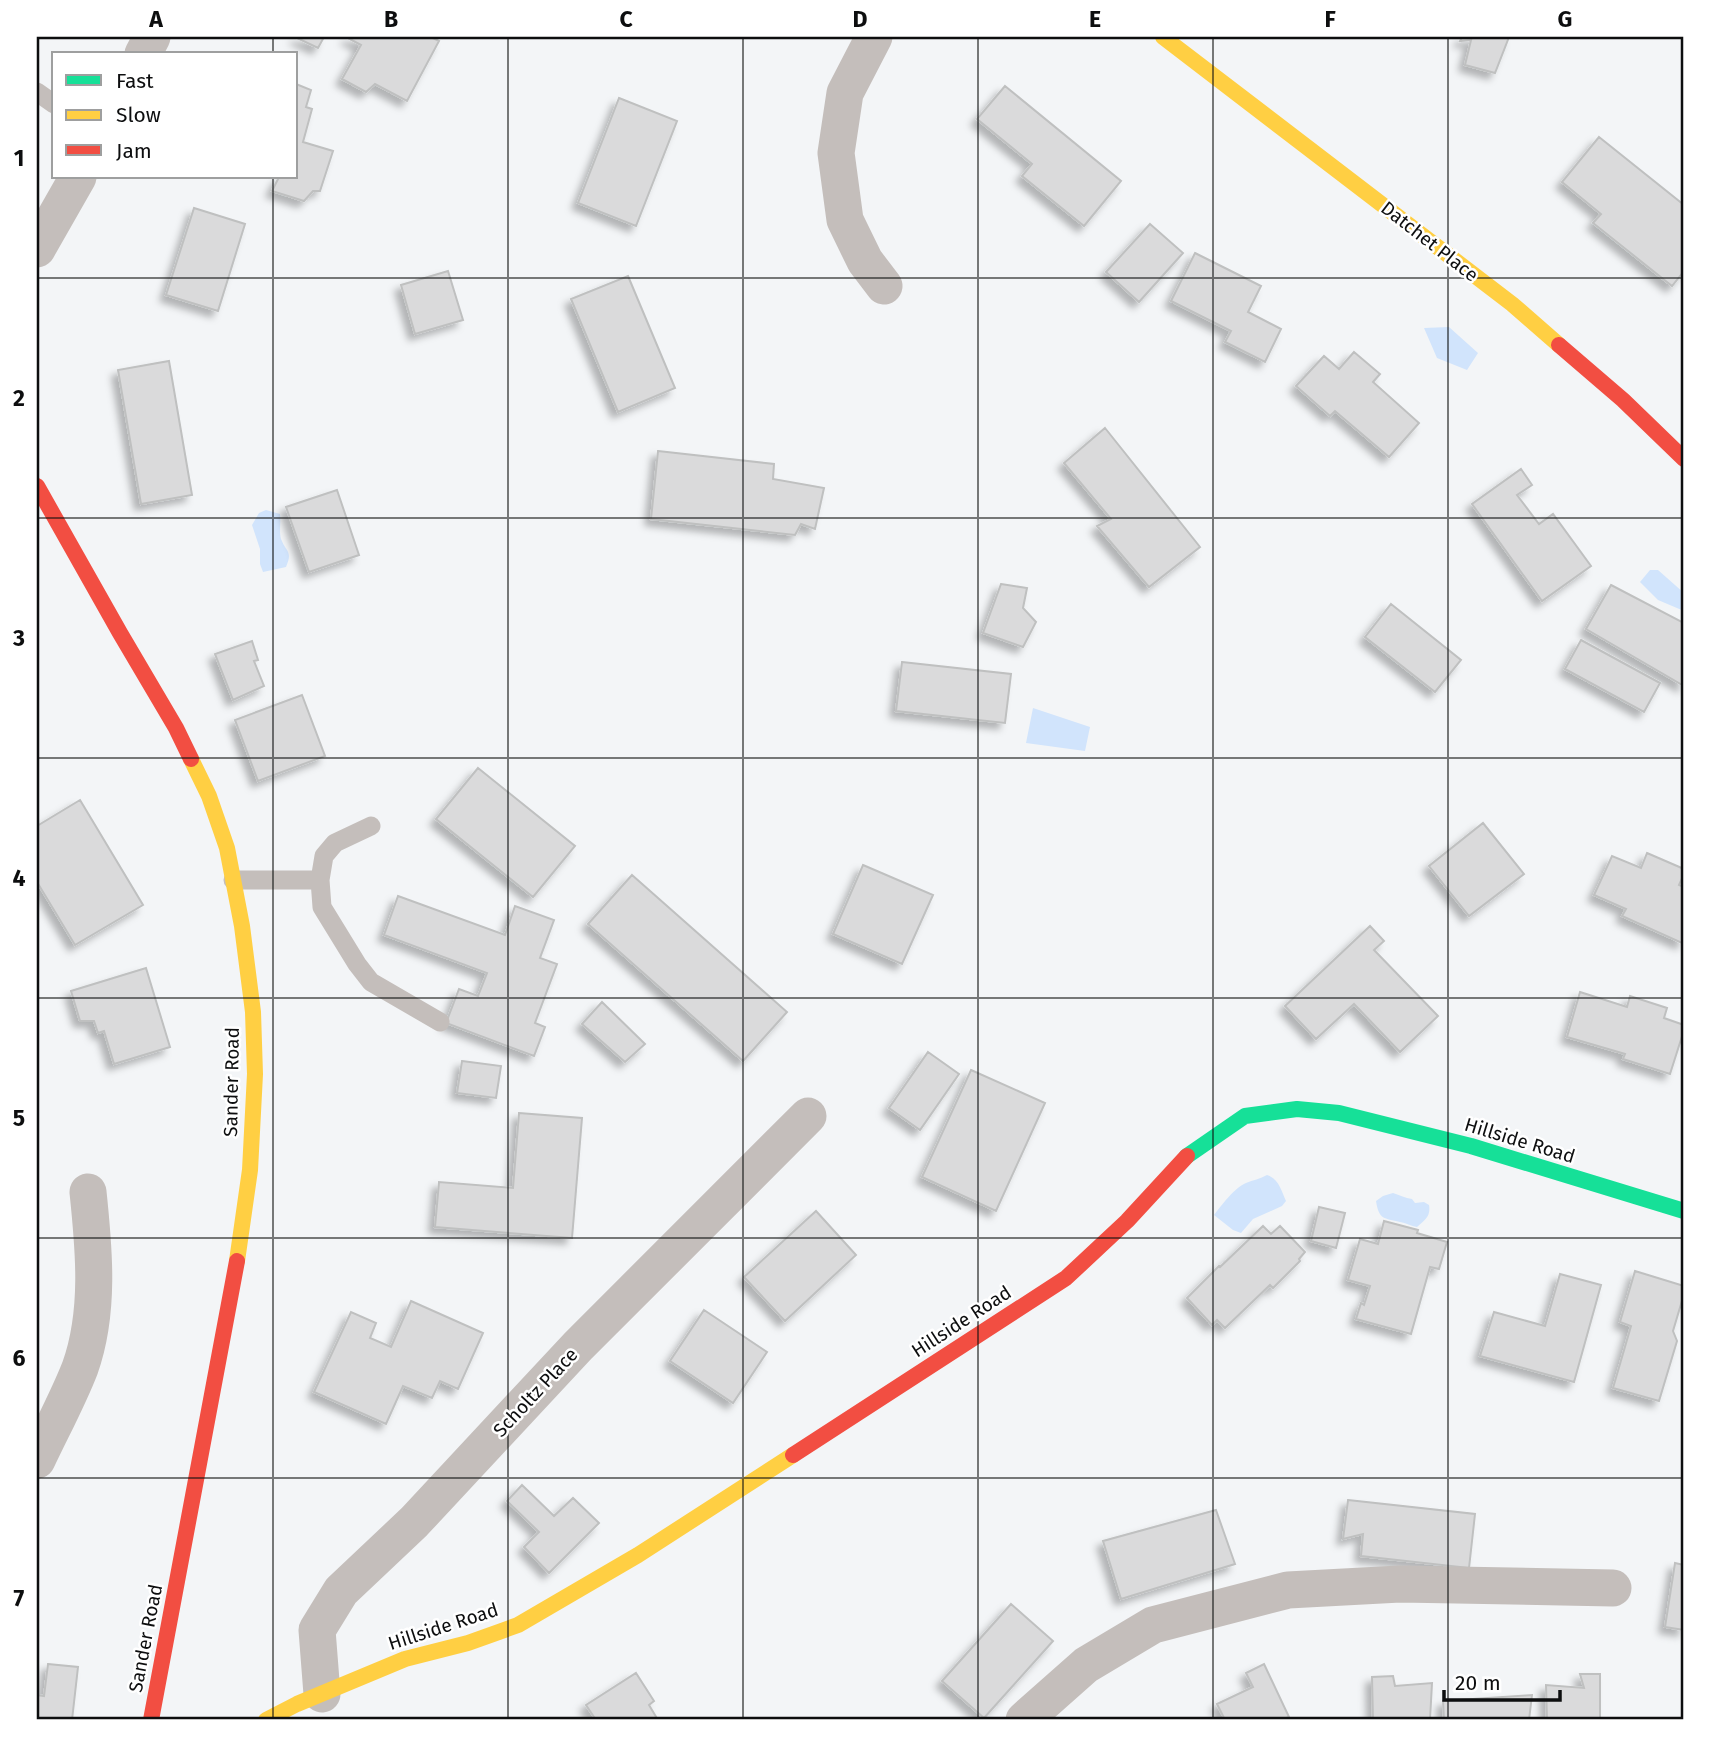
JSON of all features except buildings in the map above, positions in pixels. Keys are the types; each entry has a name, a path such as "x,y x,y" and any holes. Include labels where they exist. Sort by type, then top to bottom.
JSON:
{"street":[{"path":"874,37 845,93 835,153 845,220 865,261 884,286"},
{"name":"Datchet Place","path":"1163,37 1512,304 1623,400 1684,459"},
{"path":"37,249 77,178"},
{"name":"Sander Road","path":"37,486 176,728 209,796 228,848 253,1012 256,1074 250,1170 233,1285 151,1720"},
{"name":"Hillside Road","path":"266,1720 297,1704 405,1659 468,1643 518,1625 638,1555 1066,1278 1127,1221 1189,1154 1245,1116 1297,1109 1339,1113 1471,1146 1684,1211"},
{"name":"Scholtz Place","path":"322,1694 317,1630 341,1591 414,1522 578,1346 808,1116"},
{"path":"37,1461 80,1367 90,1325 94,1286 93,1235 88,1192"},
{"path":"1024,1720 1086,1665 1153,1625 1288,1590 1400,1584 1613,1588"}],"lane":[{"path":"37,92 52,103"},
{"path":"371,826 335,843 324,856 320,880 322,907 371,982 440,1022"},
{"path":"233,880 320,880"}],"water":[{"path":"1449,327 1478,353 1467,370 1437,358 1424,328"},
{"path":"266,510 280,514 280,536 289,558 286,567 263,572 260,549 252,525 259,513"},
{"path":"1650,570 1658,570 1684,593 1684,611 1658,600 1640,582"},
{"path":"1033,708 1090,727 1085,751 1026,743"},
{"path":"1267,1175 1277,1182 1281,1189 1286,1201 1282,1206 1253,1219 1241,1233 1214,1215 1237,1188"},
{"path":"1393,1193 1412,1199 1415,1203 1424,1202 1429,1205 1427,1218 1417,1227 1383,1217 1376,1201"}],"traffic: fast":[{"path":"1187,1156 1245,1116 1297,1109 1339,1113 1471,1146 1684,1211"}],"traffic: slow":[{"path":"1163,37 1512,304 1559,345"},
{"path":"191,759 209,796 227,848 242,926 253,1012 255,1074 250,1170 237,1261"},
{"path":"266,1720 297,1704 405,1659 468,1643 518,1625 638,1555 793,1455"}],"traffic: jam":[{"path":"1559,345 1623,400 1684,459"},
{"path":"37,486 176,728 191,759"},
{"path":"793,1455 1066,1278 1127,1221 1187,1156"},
{"path":"151,1720 237,1261"}]}
